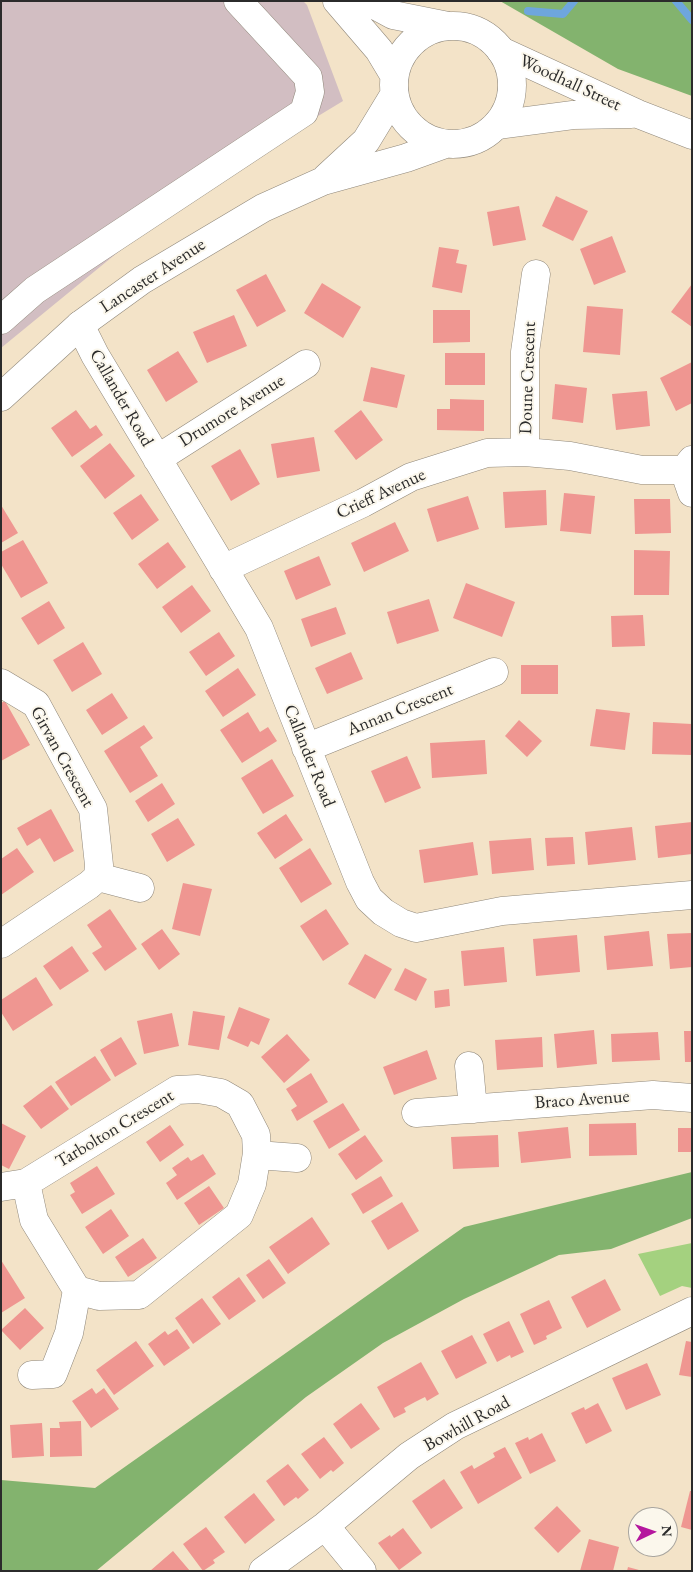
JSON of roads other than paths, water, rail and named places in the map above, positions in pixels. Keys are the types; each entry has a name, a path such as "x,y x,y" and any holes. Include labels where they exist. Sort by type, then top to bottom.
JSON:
{"street":[{"path":"1,320 35,290 304,112 310,92 308,77 238,1"},
{"path":"337,1 379,50 394,85 400,113 411,128 427,138 445,144 464,144 482,137 497,125 507,109 512,89 510,69 502,51 486,36 467,27 448,26 393,15 367,1"},
{"path":"394,85 400,57 413,41 428,31 448,26"},
{"name":"Woodhall Street","path":"502,51 638,114 692,135"},
{"name":"Lancaster Avenue","path":"323,181 366,141 394,85"},
{"name":"Woodhall Street","path":"497,125 573,115 638,114"},
{"name":"Lancaster Avenue","path":"1,397 80,324 142,280 263,208 323,181 406,158 445,144"},
{"name":"Doune Crescent","path":"525,452 525,352 536,274"},
{"name":"Callander Road","path":"80,324 95,355 258,628 360,882 369,898 383,912 401,923 416,928 502,911 692,895"},
{"name":"Drumore Avenue","path":"157,459 306,364"},
{"name":"Crieff Avenue","path":"223,570 363,503 411,477 487,453 525,452 570,456 642,470 689,474"},
{"name":"Annan Crescent","path":"306,748 494,672"},
{"name":"Girvan Crescent","path":"1,683 36,704 93,809 100,864 98,876"},
{"path":"1,944 89,885 98,876 140,888"},
{"path":"469,1066 473,1109"},
{"name":"Tarbolton Crescent","path":"198,1089 221,1093 240,1104 256,1135 256,1155 252,1184 239,1215 139,1294 99,1296 77,1290 14,1185 177,1090 198,1089"},
{"name":"Braco Avenue","path":"416,1113 653,1095 692,1098"},
{"path":"256,1155 297,1158"},
{"path":"32,1375 53,1374 69,1333 77,1290"},
{"name":"Bowhill Road","path":"263,1571 325,1526 409,1456 455,1426 692,1311"},
{"path":"325,1526 362,1571"}],"waterway":[{"path":"528,11 563,14 574,1"},
{"path":"676,1 692,20"}]}
